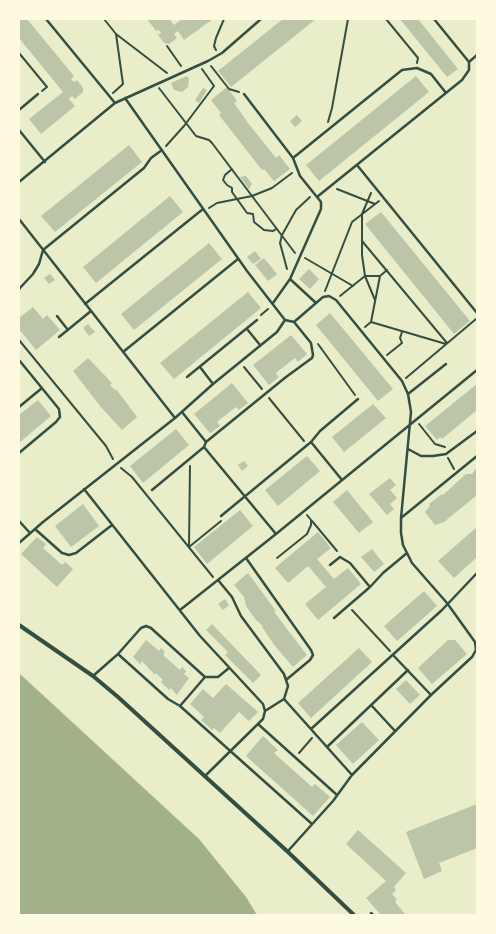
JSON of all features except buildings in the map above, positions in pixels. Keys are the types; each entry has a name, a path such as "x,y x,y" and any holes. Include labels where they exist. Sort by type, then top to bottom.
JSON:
{"street":[{"path":"19,625 93,676 142,718 288,852 354,915"}],"lane":[{"path":"46,19 115,103"},
{"path":"19,182 115,103 222,53 260,19"},
{"path":"316,196 357,165 462,80 469,70 469,62 434,19"},
{"path":"469,62 477,55"},
{"path":"293,158 402,70 417,68 431,74 446,93"},
{"path":"19,110 38,94"},
{"path":"244,94 293,158 300,176 321,202 321,209 290,279 273,303"},
{"path":"125,98 238,259 285,320 294,322 311,343 313,355 312,358 265,393 206,442 204,447 152,490"},
{"path":"19,130 45,162"},
{"path":"19,289 36,269 43,250 144,168 151,158 162,150"},
{"path":"357,165 477,313"},
{"path":"85,304 204,210"},
{"path":"19,219 175,418"},
{"path":"123,352 238,259"},
{"path":"290,279 316,303"},
{"path":"288,852 337,795 352,775 431,695 472,658 476,650 475,642 447,603 412,563 403,545 401,518 411,423 408,394 402,381 336,300 329,296 323,297 294,322"},
{"path":"59,337 91,311"},
{"path":"57,316 68,330"},
{"path":"187,377 257,320"},
{"path":"19,544 30,533 175,418 213,384 277,332 285,320"},
{"path":"247,329 260,345"},
{"path":"19,360 59,409 60,417 19,453"},
{"path":"408,394 446,364"},
{"path":"200,367 213,384"},
{"path":"180,610 276,534 477,370"},
{"path":"19,407 42,388"},
{"path":"223,517 245,496 312,442 320,431 358,399"},
{"path":"182,412 206,442"},
{"path":"408,449 421,456 446,454 477,431"},
{"path":"312,442 342,480"},
{"path":"204,447 276,534"},
{"path":"401,518 477,456"},
{"path":"84,490 180,610 229,668 263,704 265,712 263,719 204,776"},
{"path":"19,521 30,533"},
{"path":"35,529 62,554 69,555 76,553 112,525"},
{"path":"334,618 407,553"},
{"path":"330,565 340,557 350,563 370,587"},
{"path":"246,558 313,655 310,660 286,680"},
{"path":"311,729 442,610 477,573"},
{"path":"218,580 232,597 241,616 284,674 288,686 284,699 265,712"},
{"path":"93,676 118,654 141,628 146,626 151,628 205,677 218,677 229,668"},
{"path":"118,654 168,699 180,706 312,824"},
{"path":"393,655 431,695"},
{"path":"327,747 372,706 382,694 408,670"},
{"path":"180,706 205,677"},
{"path":"284,699 352,775"},
{"path":"372,706 395,731"},
{"path":"258,724 337,795"}],"path":[{"path":"104,19 116,34 168,73"},
{"path":"216,50 214,46 216,38 224,19"},
{"path":"324,133 332,108 348,19"},
{"path":"386,19 418,58 417,68"},
{"path":"112,93 123,84 116,34"},
{"path":"167,46 182,67"},
{"path":"19,53 47,87 38,94"},
{"path":"162,150 186,123 214,86 199,65"},
{"path":"210,65 229,89 244,94"},
{"path":"156,84 196,136 209,140 300,257 352,286"},
{"path":"232,169 225,175 223,180 227,186 232,188 232,192 248,213 253,214 253,220 260,228 269,231 277,229"},
{"path":"204,210 217,203 252,196 278,185 298,169"},
{"path":"330,186 375,204"},
{"path":"374,186 362,214 362,241 365,276 375,300"},
{"path":"290,279 280,243 282,235 296,210 316,196"},
{"path":"323,297 352,222 383,197"},
{"path":"362,241 447,344"},
{"path":"387,270 380,276 370,322 442,344 447,344"},
{"path":"336,300 365,276 380,276"},
{"path":"257,320 273,303"},
{"path":"402,381 477,318"},
{"path":"383,358 402,343 400,338 402,332"},
{"path":"19,340 106,446 113,459"},
{"path":"316,341 358,399"},
{"path":"240,362 308,445"},
{"path":"415,420 435,444 444,445 449,452"},
{"path":"446,454 456,473"},
{"path":"189,547 190,458"},
{"path":"121,468 132,477 218,580"},
{"path":"304,511 340,557"},
{"path":"189,547 223,517"},
{"path":"278,558 307,534 311,526 311,520"},
{"path":"348,606 393,655"},
{"path":"295,757 316,734"}],"shaded area":[{"path":"19,673 199,839 246,897 257,915 19,915"}]}
